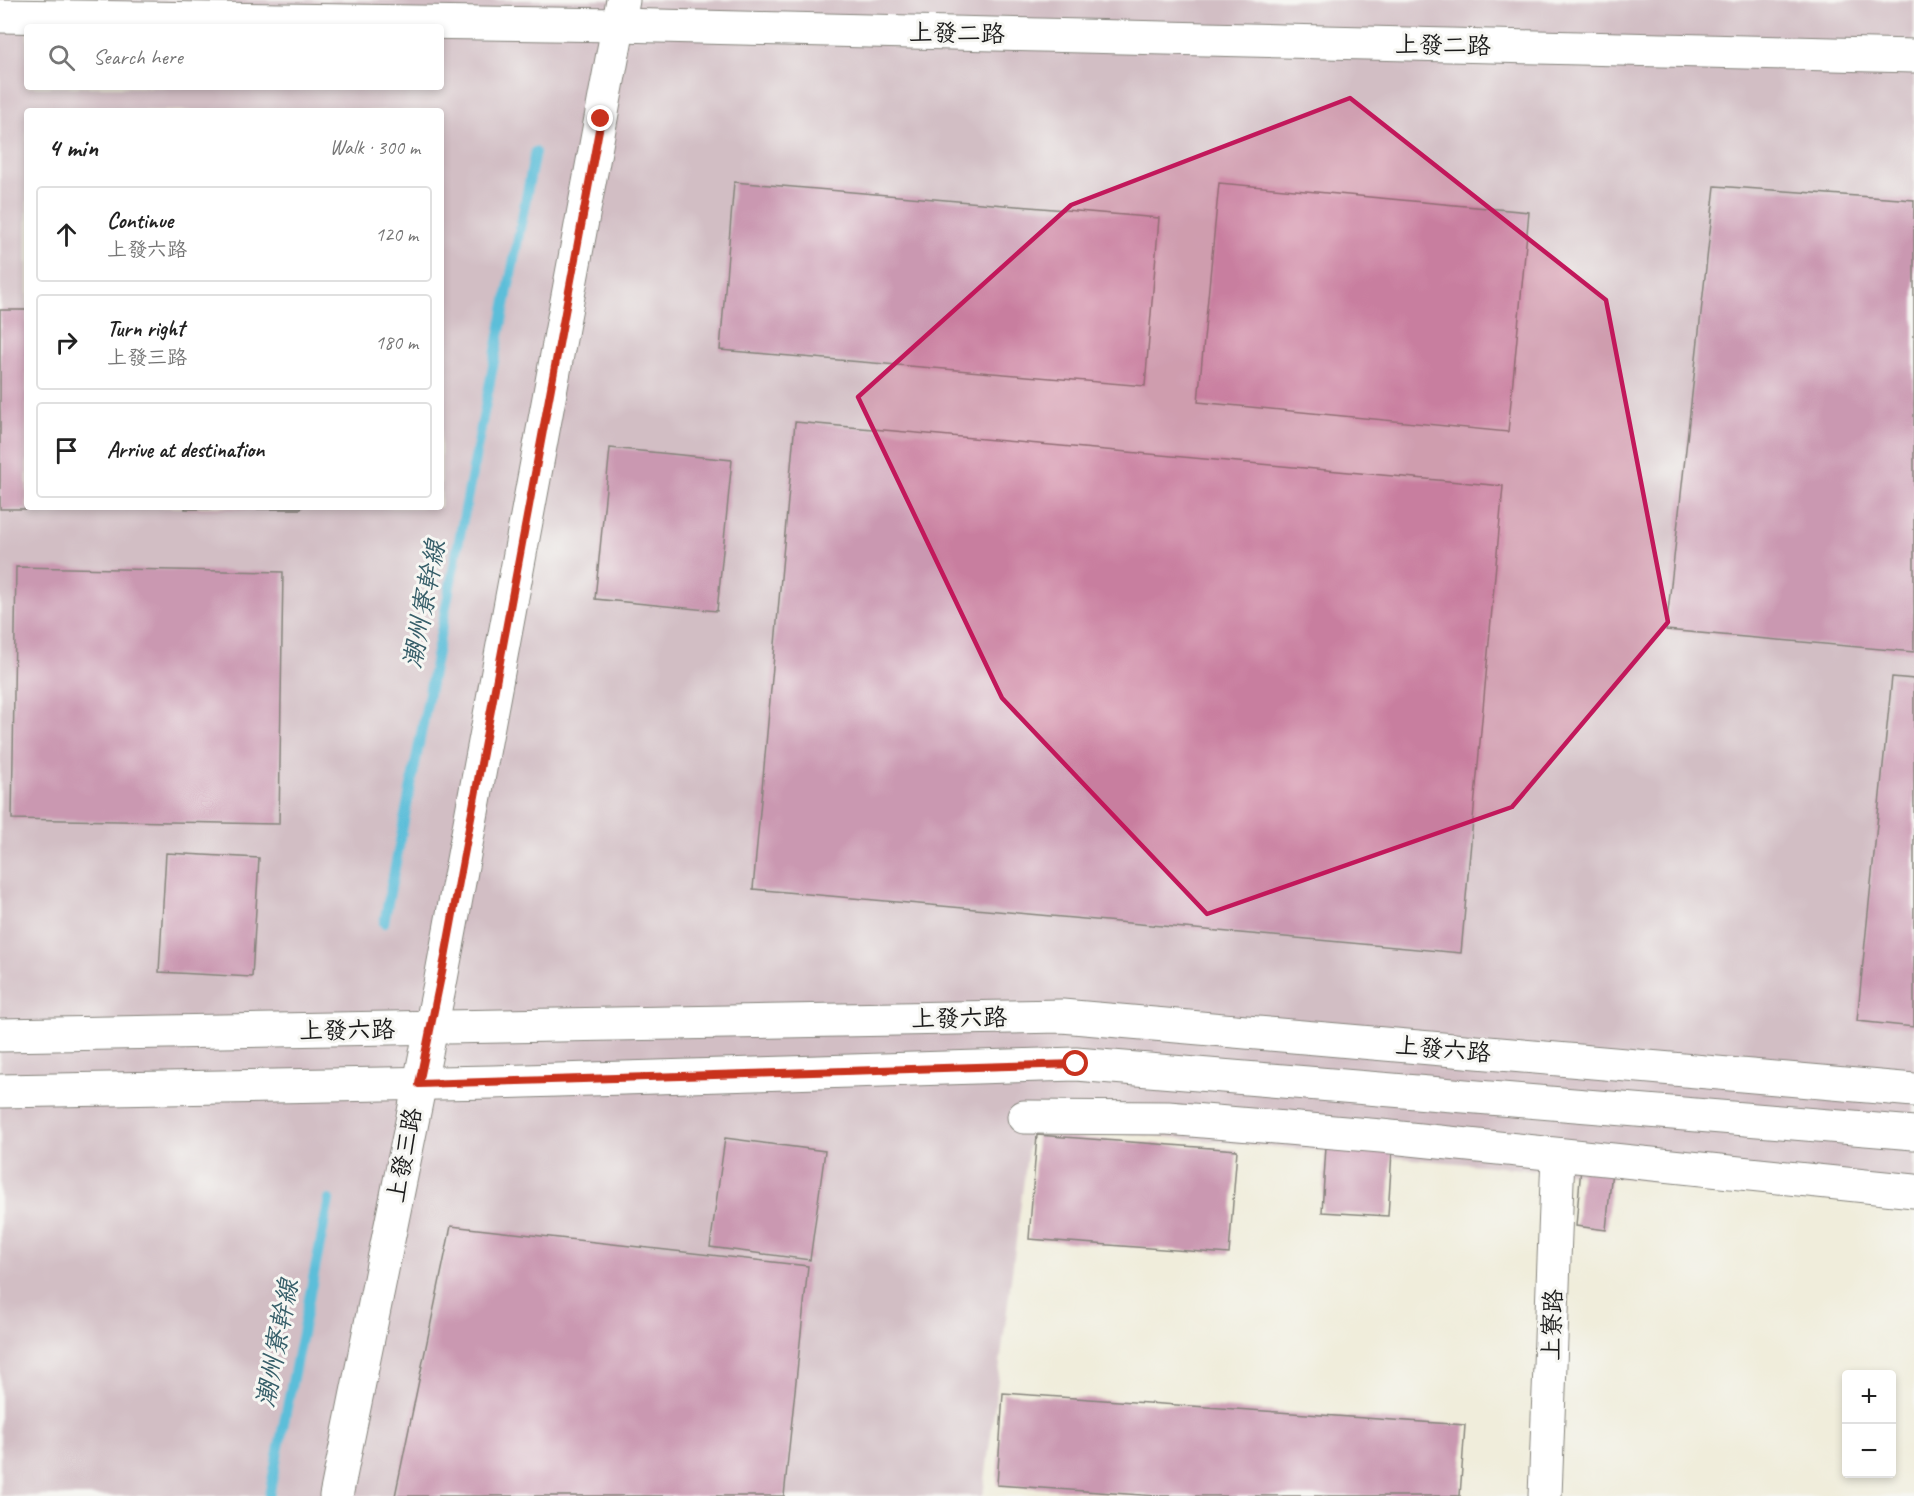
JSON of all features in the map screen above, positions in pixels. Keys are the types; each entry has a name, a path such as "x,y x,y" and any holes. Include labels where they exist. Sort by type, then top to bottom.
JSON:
{"street":[{"name":"上發二路","path":"0,16 621,12 1914,57"},
{"name":"上發三路","path":"336,1496 430,1028 621,12"},
{"name":"上發六路","path":"0,1035 1062,1016 1914,1090"},
{"name":"上發六路","path":"0,1091 419,1084 1076,1064 1914,1133"},
{"path":"1024,1117 1168,1118 1381,1136 1914,1191"},
{"name":"上寮路","path":"1545,1496 1558,1155"}],"highlighted area":[{"path":"1350,98 1606,300 1668,622 1512,807 1207,914 1002,698 858,397 1071,205"}],"shaded area":[{"path":"0,0 1914,0 1914,1204 1031,1125 983,1496 0,1496"}],"building":[{"path":"734,182 1159,218 1145,386 720,350"},
{"path":"1219,183 1529,212 1508,432 1198,402"},
{"path":"1715,186 1914,200 1914,652 1666,630"},
{"path":"0,310 24,310 24,509 0,509"},
{"path":"795,422 1503,486 1461,953 753,889"},
{"path":"610,448 732,460 717,611 595,599"},
{"path":"16,567 283,572 279,824 12,819"},
{"path":"1892,677 1914,679 1914,1027 1857,1021"},
{"path":"166,853 259,858 252,977 159,972"},
{"path":"1037,1135 1237,1150 1229,1254 1029,1239"},
{"path":"725,1138 825,1151 810,1260 710,1247"},
{"path":"1326,1146 1392,1151 1388,1216 1322,1212"},
{"path":"1581,1167 1612,1170 1606,1230 1576,1226"},
{"path":"451,1226 808,1266 784,1496 395,1496"},
{"path":"1003,1393 1465,1425 1460,1496 1156,1496 997,1485"}],"waterway":[{"name":"潮州寮幹線","path":"384,923 535,152"},
{"name":"潮州寮幹線","path":"269,1496 329,1200"}],"route":[{"path":"601,119 445,957 419,1084 1076,1064"}]}
